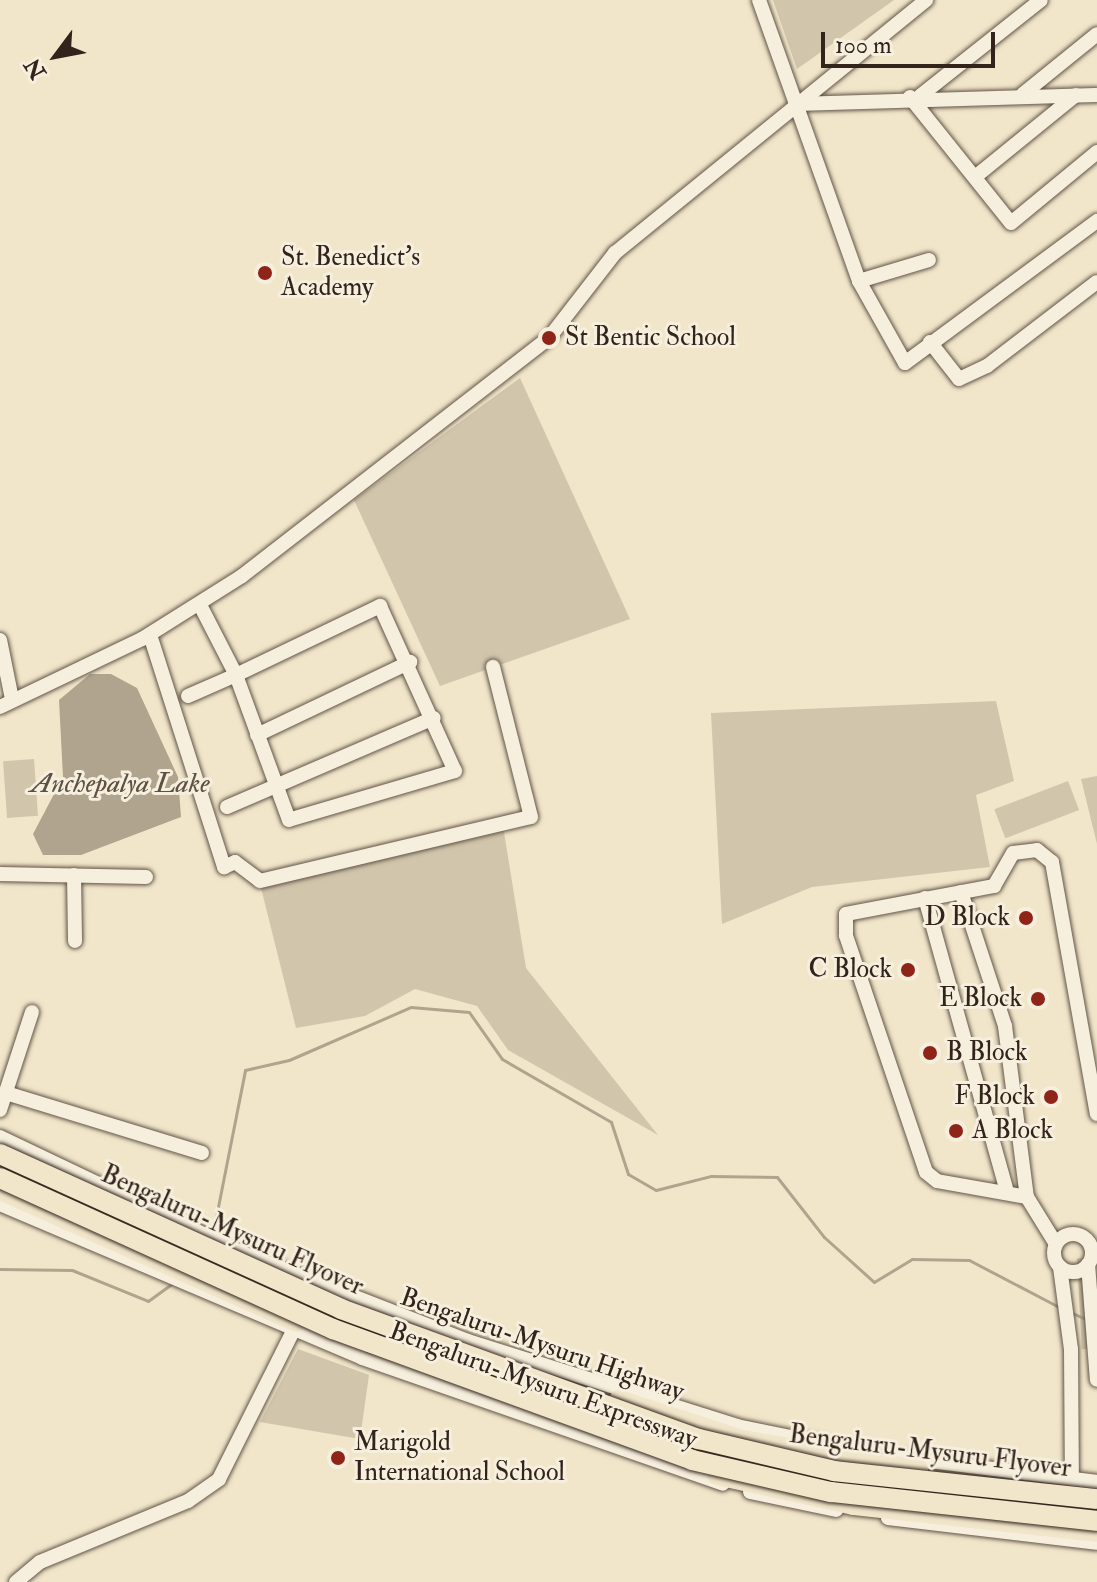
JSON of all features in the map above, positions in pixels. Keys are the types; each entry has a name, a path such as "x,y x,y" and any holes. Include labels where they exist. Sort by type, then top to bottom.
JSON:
{"highway":[{"name":"Bengaluru-Mysuru Highway","path":"0,1144 248,1260 532,1371 769,1446 1097,1491"},
{"name":"Bengaluru-Mysuru Flyover","path":"0,1154 341,1309 699,1439 834,1471 1097,1499"},
{"name":"Bengaluru-Mysuru Expressway","path":"0,1178 321,1324 692,1460 831,1492 1097,1521"},
{"name":"Bengaluru-Mysuru Expressway","path":"0,1190 105,1246 296,1327 760,1486 967,1524 1097,1532"},
{"path":"760,1486 769,1446"}],"street":[{"path":"759,0 859,281 905,363 1097,221"},
{"path":"0,640 6,703 150,635 200,605 549,338 615,253 794,104 926,0"},
{"path":"915,97 1041,0"},
{"path":"1023,94 1097,34"},
{"path":"975,177 1076,95"},
{"path":"794,104 915,97 1097,95"},
{"path":"915,97 1011,223 1097,152"},
{"path":"859,281 929,260"},
{"path":"930,342 959,379 987,366 1097,282"},
{"path":"188,696 236,675 380,606 410,662 434,718 452,775 297,823 284,815 278,790 236,675 200,605"},
{"path":"150,635 224,867 235,862 260,881 531,817 493,667"},
{"path":"257,735 410,662"},
{"path":"227,807 278,790 434,718"},
{"path":"1027,1197 1006,1188 937,1181 926,1172 846,935 846,914 861,906 994,886 1013,853 1037,850 1052,862 1097,1114"},
{"path":"0,874 146,877"},
{"path":"74,875 75,941"},
{"path":"961,892 1005,1026 1027,1197 1056,1244 1071,1356 1072,1479"},
{"path":"925,898 1006,1188"},
{"path":"0,1110 32,1012"},
{"path":"6,1093 202,1153"},
{"path":"985,1111 1013,1102"},
{"path":"0,1137 127,1202"},
{"name":"Bengaluru-Mysuru Expressway","path":"0,1204 105,1246"},
{"path":"1056,1244 1077,1234 1094,1245 1088,1264 1097,1380"},
{"path":"248,1260 468,1341 737,1426 1097,1482"},
{"path":"1060,1267 1078,1271 1088,1264"},
{"path":"16,1582 40,1562 188,1501 219,1479 296,1327"},
{"name":"Bengaluru-Mysuru Expressway","path":"296,1327 743,1490 1097,1543"},
{"path":"1071,1356 1096,1364"}],"shaded area":[{"path":"773,0 894,0 797,69"},
{"path":"520,378 630,619 440,686 354,500"},
{"path":"996,701 1014,781 976,795 990,867 812,887 722,924 711,713"},
{"path":"34,759 38,816 7,818 3,761"},
{"path":"1097,776 1097,844 1081,779"},
{"path":"1068,781 1079,810 1005,838 994,809"},
{"path":"502,820 526,968 658,1135 508,1050 477,1006 415,989 365,1016 296,1028 260,884"},
{"path":"1077,1258 1085,1258 1090,1349 1082,1349"},
{"path":"298,1349 369,1375 360,1439 260,1422"}],"water":[{"name":"Anchepalya Lake","path":"90,674 111,674 137,688 178,777 181,817 81,855 43,855 33,834 63,777 59,700"}],"waterway":[{"path":"213,1232 245,1070 289,1060 411,1007 469,1012 502,1059 611,1122 628,1174 656,1190 711,1176 777,1177 824,1237 874,1282 912,1259 969,1260 1059,1307"},
{"path":"0,1269 72,1270 148,1301 174,1282"},
{"path":"1070,1312 1088,1320"}],"place":[{"name":"St. Benedict's Academy","path":"265,273"},
{"name":"St Bentic School","path":"549,338"},
{"name":"D Block","path":"1026,918"},
{"name":"C Block","path":"908,970"},
{"name":"E Block","path":"1038,999"},
{"name":"B Block","path":"930,1053"},
{"name":"F Block","path":"1051,1097"},
{"name":"A Block","path":"956,1131"},
{"name":"Marigold International School","path":"338,1458"}]}
